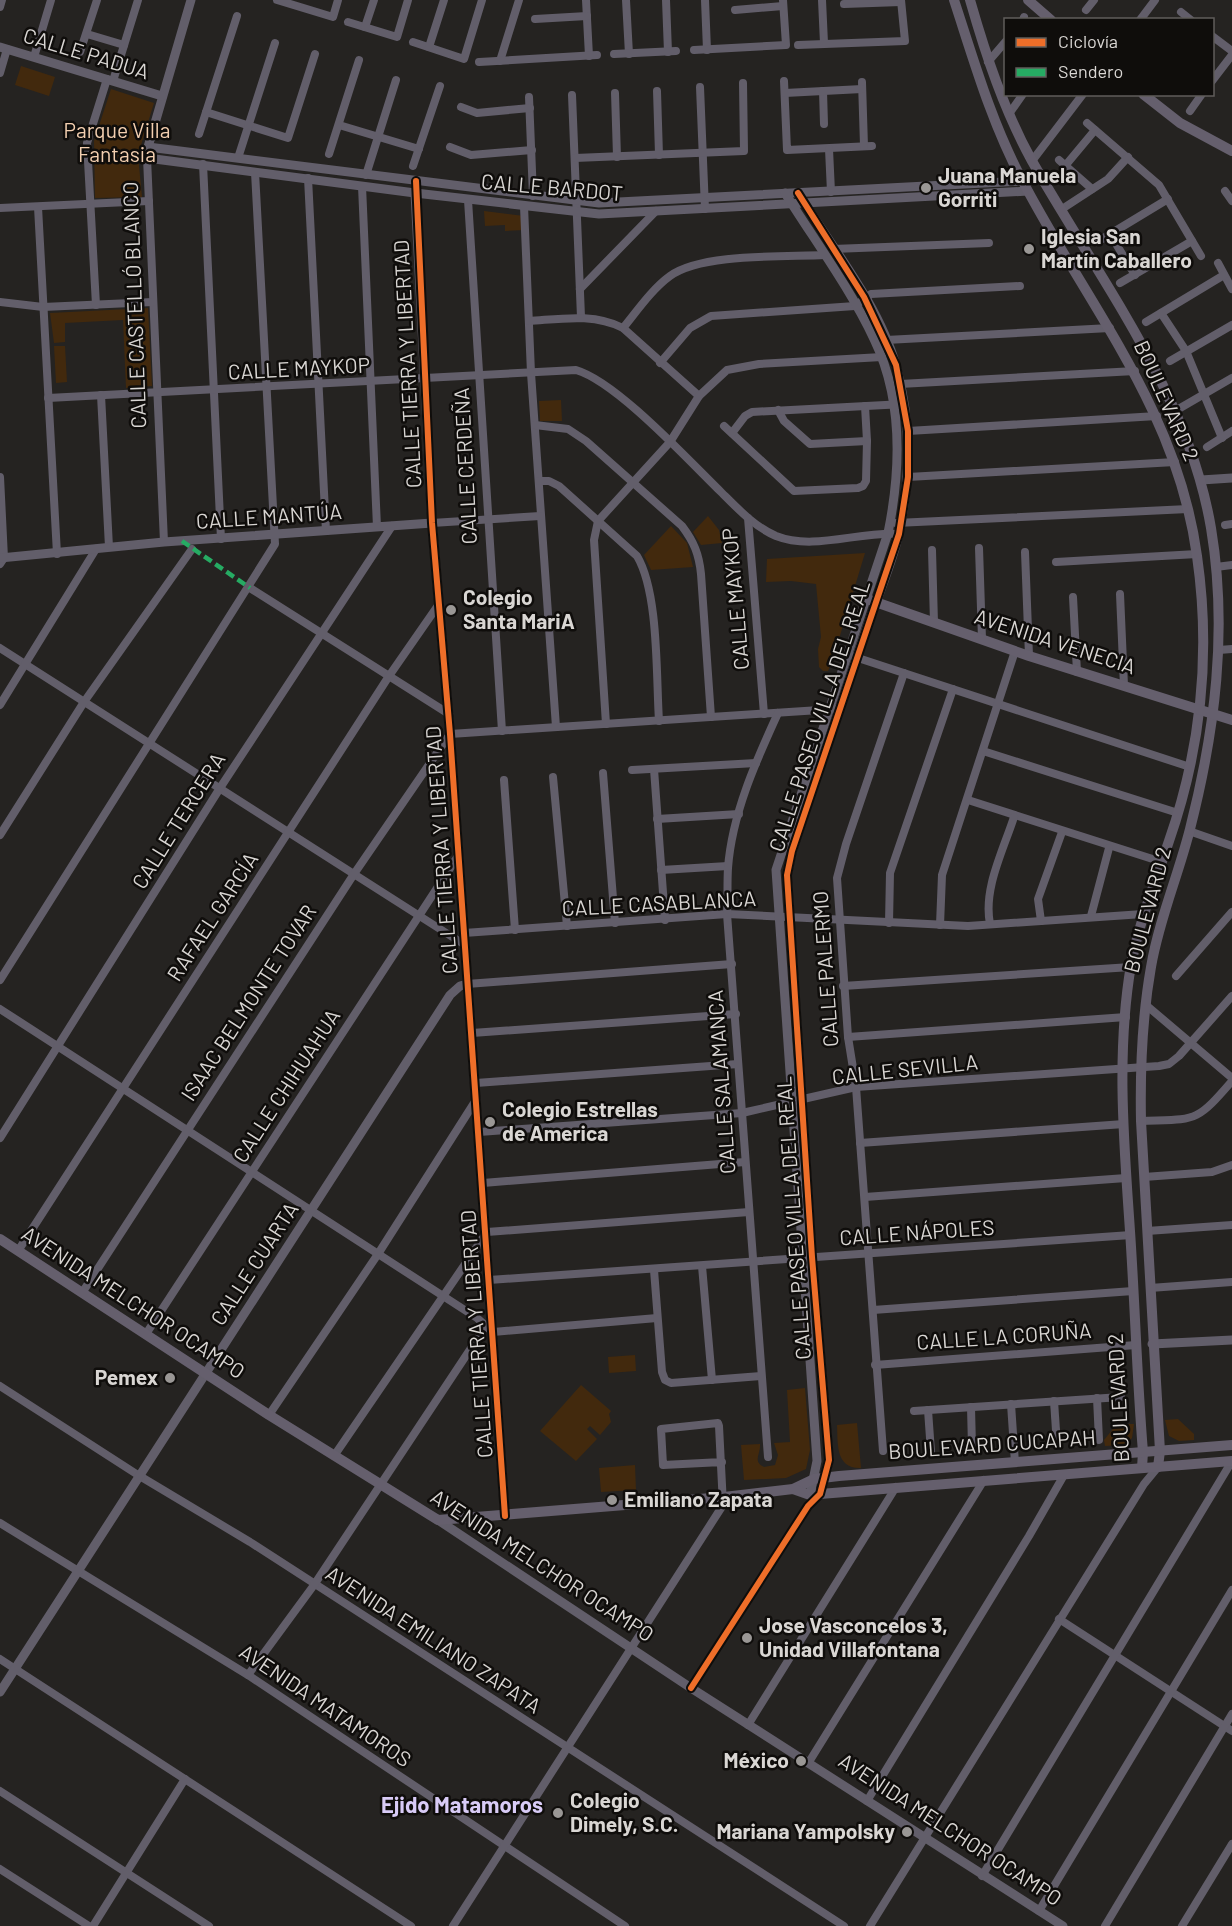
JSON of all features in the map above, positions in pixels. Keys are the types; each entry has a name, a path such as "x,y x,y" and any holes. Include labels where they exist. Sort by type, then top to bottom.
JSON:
{"main road":[{"name":"BOULEVARD 2","path":"954,0 994,120 1022,181 1135,371 1157,416 1175,462 1188,508 1197,554 1204,638 1201,710 1178,813 1143,915 1131,967 1121,1068 1143,1452 1142,1468"},
{"path":"1033,2 1049,18"},
{"name":"BOULEVARD 2","path":"973,3 988,62 1009,114 1032,161 1153,364 1175,411 1201,480 1216,567 1219,650 1214,715 1189,831 1159,935 1146,1005 1140,1067 1152,1344 1160,1450 1158,1467"},
{"path":"1145,96 1180,123 1232,151"},
{"path":"1216,142 1232,143"},
{"name":"AVENIDA VENECIA","path":"871,600 1077,672 1232,720"},
{"name":"AVENIDA MELCHOR OCAMPO","path":"0,1239 269,1415 438,1520"},
{"name":"BOULEVARD CUCAPAH","path":"438,1520 724,1497 793,1489 820,1478 1232,1445"},
{"name":"BOULEVARD CUCAPAH","path":"793,1489 813,1498 896,1487 1232,1461"}],"street":[{"path":"0,7 2,0"},
{"path":"34,57 51,0"},
{"path":"80,52 98,0"},
{"path":"96,304 87,143 124,45 138,0"},
{"name":"CALLE CASTELLÓ BLANCO","path":"164,542 147,158 162,96 191,0"},
{"path":"277,0 300,3 333,17 338,0"},
{"path":"365,27 374,0"},
{"path":"348,22 397,37 408,0"},
{"path":"429,47 444,0"},
{"path":"413,42 464,59 482,0"},
{"path":"500,61 519,0"},
{"path":"479,62 593,55 586,0"},
{"path":"626,0 629,54"},
{"path":"614,54 672,51 666,0"},
{"path":"705,0 707,50"},
{"path":"822,0 824,43"},
{"path":"1086,10 1094,0"},
{"path":"1142,18 1155,0"},
{"path":"798,45 905,41 901,1 844,4"},
{"path":"694,50 786,45 783,3 735,10"},
{"path":"1181,12 1188,18"},
{"path":"199,134 237,16"},
{"path":"535,19 587,16"},
{"path":"87,34 124,45"},
{"path":"1214,38 1232,53 1214,78"},
{"path":"988,62 1004,42"},
{"path":"238,158 275,43"},
{"path":"0,73 4,48"},
{"name":"CALLE PADUA","path":"4,48 162,96"},
{"path":"206,112 288,138 315,54"},
{"path":"329,154 359,60"},
{"path":"366,175 396,80"},
{"path":"784,81 787,150 868,146 862,86 785,93"},
{"path":"575,158 744,151 743,83"},
{"path":"413,166 440,86"},
{"path":"699,87 705,209"},
{"path":"657,91 659,155"},
{"path":"823,91 824,124"},
{"path":"615,93 617,157"},
{"path":"573,95 581,317"},
{"path":"1009,114 1022,96"},
{"path":"1032,161 1081,96"},
{"path":"1190,111 1201,96"},
{"path":"529,97 533,196"},
{"path":"461,107 477,113 530,108"},
{"path":"1087,123 1159,185 1202,256"},
{"path":"339,125 419,149"},
{"path":"1092,189 1062,163 1095,130"},
{"name":"CALLE BARDOT","path":"148,147 577,202 705,198 1022,181"},
{"path":"450,147 471,155 532,150"},
{"path":"829,149 831,192"},
{"path":"1062,209 1108,179 1128,157"},
{"name":"CALLE BARDOT","path":"147,158 577,212 656,212 1028,191"},
{"path":"203,164 221,539"},
{"path":"280,175 283,165"},
{"path":"0,980 273,550 275,534 255,172"},
{"path":"308,178 326,531"},
{"name":"CALLE TIERRA Y LIBERTAD","path":"416,181 432,523 449,714 487,1232 489,1330 505,1516"},
{"path":"362,186 377,527"},
{"path":"1226,191 1232,201"},
{"name":"CALLE PASEO VILLA DEL REAL","path":"785,193 864,297 886,340 900,384 908,431 908,477 895,523 888,533 871,600"},
{"name":"CALLE PASEO VILLA DEL REAL","path":"798,193 882,357 894,404 897,454 895,523 899,534 871,600 852,656 789,862 789,918 807,1257 829,1460 813,1498"},
{"name":"CALLE CERDEÑA","path":"468,200 502,731"},
{"path":"1097,242 1168,200"},
{"path":"0,208 149,201"},
{"path":"524,206 531,373 556,727"},
{"path":"38,207 57,554"},
{"path":"580,289 656,212"},
{"path":"1110,234 1135,275"},
{"path":"1120,283 1192,241"},
{"path":"623,328 668,277 686,266 829,252 989,243"},
{"path":"1218,263 1232,289"},
{"path":"1146,322 1224,275"},
{"path":"660,363 690,328 711,316 855,306 871,294 1020,286"},
{"path":"0,302 43,307 153,302"},
{"path":"1161,313 1186,351 1222,438"},
{"path":"529,321 581,317 608,320 623,328 699,396"},
{"path":"1170,361 1232,325"},
{"path":"886,340 1110,328"},
{"path":"606,724 594,540 598,521 670,442 699,396 727,370 742,365 882,357"},
{"name":"CALLE MAYKOP","path":"48,398 576,370 590,374 670,442 748,518 764,714"},
{"path":"900,384 1135,371"},
{"path":"1175,411 1232,378"},
{"path":"101,395 109,547"},
{"path":"732,434 745,416 752,412 904,404"},
{"path":"724,426 794,491 863,486 867,441 865,406"},
{"path":"778,411 784,421 810,444 867,441"},
{"path":"908,431 1157,416"},
{"path":"535,425 568,429 586,441 682,526 698,553 711,717"},
{"path":"1207,447 1232,431"},
{"path":"908,477 1175,462"},
{"path":"0,477 1,560"},
{"path":"1201,480 1232,478"},
{"path":"539,481 549,481 559,486 637,556 644,568 650,592 659,721"},
{"path":"895,523 1188,508"},
{"name":"CALLE MANTÚA","path":"1,560 164,542 540,516"},
{"path":"748,518 774,535 803,541 899,534"},
{"name":"CALLE TERCERA","path":"0,1138 220,788 392,526"},
{"path":"979,548 982,639"},
{"path":"0,705 96,549"},
{"path":"0,835 84,702 192,549"},
{"path":"932,550 934,623"},
{"path":"1025,552 1029,656"},
{"path":"1056,562 1197,554"},
{"path":"1216,567 1232,566"},
{"path":"250,588 449,714"},
{"path":"1120,594 1124,686"},
{"path":"1073,597 1077,672"},
{"name":"RAFAEL GARCÍA","path":"18,1251 290,833 389,676 439,604"},
{"path":"0,648 465,945"},
{"path":"1219,650 1232,649"},
{"path":"940,925 942,875 1015,651"},
{"path":"852,656 1190,767"},
{"name":"CALLE PALERMO","path":"883,1451 856,1088 843,986 837,878 846,844 904,673"},
{"path":"889,922 890,873 953,689"},
{"path":"450,734 835,709"},
{"name":"CALLE PASEO VILLA DEL REAL","path":"798,1100 777,918 776,870 785,837 835,709"},
{"name":"CALLE SALAMANCA","path":"768,1457 748,1212 728,914 728,866 739,814 756,763 778,713"},
{"name":"ISAAC BELMONTE TOVAR","path":"82,1293 354,874 450,734"},
{"path":"983,751 1178,813"},
{"path":"632,770 756,763"},
{"path":"654,769 665,920"},
{"path":"603,773 615,923"},
{"path":"553,777 567,926"},
{"path":"504,780 515,930"},
{"path":"968,800 1110,848 1162,862"},
{"path":"657,819 739,814"},
{"path":"990,924 987,909 992,883 1014,817"},
{"path":"1189,831 1232,846"},
{"path":"1041,921 1038,899 1062,832"},
{"path":"1090,916 1110,848"},
{"name":"CALLE CHIHUAHUA","path":"146,1334 252,1174 417,914 458,856"},
{"path":"661,870 728,866"},
{"path":"1176,976 1232,912"},
{"name":"CALLE CASABLANCA","path":"464,933 728,914 940,925 1143,915"},
{"path":"468,984 732,964"},
{"path":"843,986 1131,967"},
{"name":"CALLE CUARTA","path":"0,1692 450,995 468,984"},
{"name":"CALLE SEVILLA","path":"479,1132 742,1113 856,1088 1169,1064 1191,1043 1232,996"},
{"path":"1141,1122 1188,1119 1198,1116 1232,1079 1146,1005"},
{"path":"0,1009 477,1318 489,1330 657,1318"},
{"path":"472,1033 736,1014"},
{"path":"848,1037 1126,1017"},
{"path":"476,1083 738,1064"},
{"path":"269,1415 378,1254 477,1099"},
{"path":"860,1143 1124,1125"},
{"path":"483,1183 745,1162"},
{"path":"1144,1177 1212,1172 1232,1165"},
{"path":"865,1197 1126,1178"},
{"path":"334,1456 441,1296 487,1232 748,1212"},
{"path":"1147,1231 1232,1225"},
{"name":"CALLE NÁPOLES","path":"489,1280 654,1270 1131,1234"},
{"path":"702,1266 712,1380"},
{"path":"654,1270 665,1380 671,1383 761,1376"},
{"path":"1150,1288 1232,1282"},
{"path":"873,1310 1133,1291"},
{"path":"248,1675 314,1585 379,1485 489,1330"},
{"path":"1152,1344 1232,1340"},
{"name":"CALLE LA CORUÑA","path":"875,1365 1136,1345"},
{"name":"AVENIDA EMILIANO ZAPATA","path":"0,1386 138,1475 250,1542 844,1926"},
{"path":"914,1411 1121,1397"},
{"path":"1097,1398 1099,1440"},
{"path":"1054,1401 1057,1445"},
{"path":"1011,1404 1015,1463"},
{"path":"970,1407 972,1448"},
{"path":"928,1410 931,1452"},
{"path":"453,1926 719,1513 724,1497 722,1462 718,1424 661,1429 663,1465 722,1462"},
{"path":"982,1876 1232,1461"},
{"name":"BOULEVARD 2","path":"1144,1484 1158,1467"},
{"name":"BOULEVARD 2","path":"1142,1468 1144,1484"},
{"path":"867,1801 1064,1475"},
{"path":"809,1762 984,1480"},
{"path":"870,1926 1144,1484"},
{"path":"748,1725 896,1487"},
{"path":"692,1688 813,1498"},
{"name":"AVENIDA MELCHOR OCAMPO","path":"438,1520 748,1725 1063,1926"},
{"name":"AVENIDA MATAMOROS","path":"0,1523 78,1573 248,1675 503,1847 625,1926"},
{"path":"1039,1911 1232,1590"},
{"path":"1059,1619 1170,1694 1228,1729"},
{"path":"0,1659 411,1926"},
{"path":"1105,1926 1228,1729 1232,1714"},
{"path":"93,1926 128,1874 185,1779"},
{"path":"0,1791 209,1926"},
{"path":"1182,1926 1232,1844"},
{"path":"0,1869 89,1926"}],"green space":[{"path":"21,66 55,77 49,96 15,85"},
{"name":"Parque Villa Fantasia","path":"111,89 154,103 138,155 142,197 95,198 94,141"},
{"path":"484,211 524,216 525,230 505,231 505,225 485,226"},
{"path":"148,308 152,386 126,388 123,320 65,323 65,342 54,343 50,313"},
{"path":"54,346 65,346 67,382 56,383"},
{"path":"561,400 562,421 540,421 539,401"},
{"path":"708,516 719,530 722,543 701,545 693,532"},
{"path":"671,526 687,543 693,567 651,570 644,555"},
{"path":"865,553 832,662 828,671 823,671 819,667 818,649 821,637 816,584 791,581 766,582 767,559"},
{"path":"635,1355 636,1371 609,1373 608,1357"},
{"path":"581,1385 611,1411 609,1414 611,1422 600,1435 590,1426 587,1429 597,1439 576,1461 540,1431"},
{"path":"805,1388 810,1450 806,1469 786,1478 744,1480 741,1445 760,1444 758,1462 760,1465 764,1467 775,1465 778,1455 774,1443 790,1442 787,1390"},
{"path":"1178,1419 1194,1434 1194,1440 1179,1441 1169,1436 1165,1420"},
{"path":"857,1423 861,1468 853,1467 842,1460 838,1439 837,1425"},
{"path":"1117,1424 1134,1424 1132,1438 1125,1445 1105,1446 1104,1440"},
{"path":"635,1465 636,1490 601,1492 599,1468"}],"marked path":[{"path":"182,541 250,588"}],"cycle path":[{"path":"416,181 432,523 450,734 505,1516"},
{"path":"691,1688 808,1506 820,1494 829,1460 812,1257 787,875 792,851 899,534 908,477 908,431 896,365 864,297 798,193"}],"place":[{"name":"Juana Manuela Gorriti","path":"926,188"},
{"name":"Iglesia San Martín Caballero","path":"1029,249"},
{"name":"Colegio Santa MariA","path":"451,610"},
{"name":"Colegio Estrellas de America","path":"490,1122"},
{"name":"Pemex","path":"170,1378"},
{"name":"Emiliano Zapata","path":"612,1500"},
{"name":"Jose Vasconcelos 3, Unidad Villafontana","path":"747,1638"},
{"name":"México","path":"801,1761"},
{"name":"Colegio Dimely, S.C.","path":"558,1813"},
{"name":"Mariana Yampolsky","path":"907,1832"}],"district":[{"name":"Ejido Matamoros","path":"462,1805"}]}
